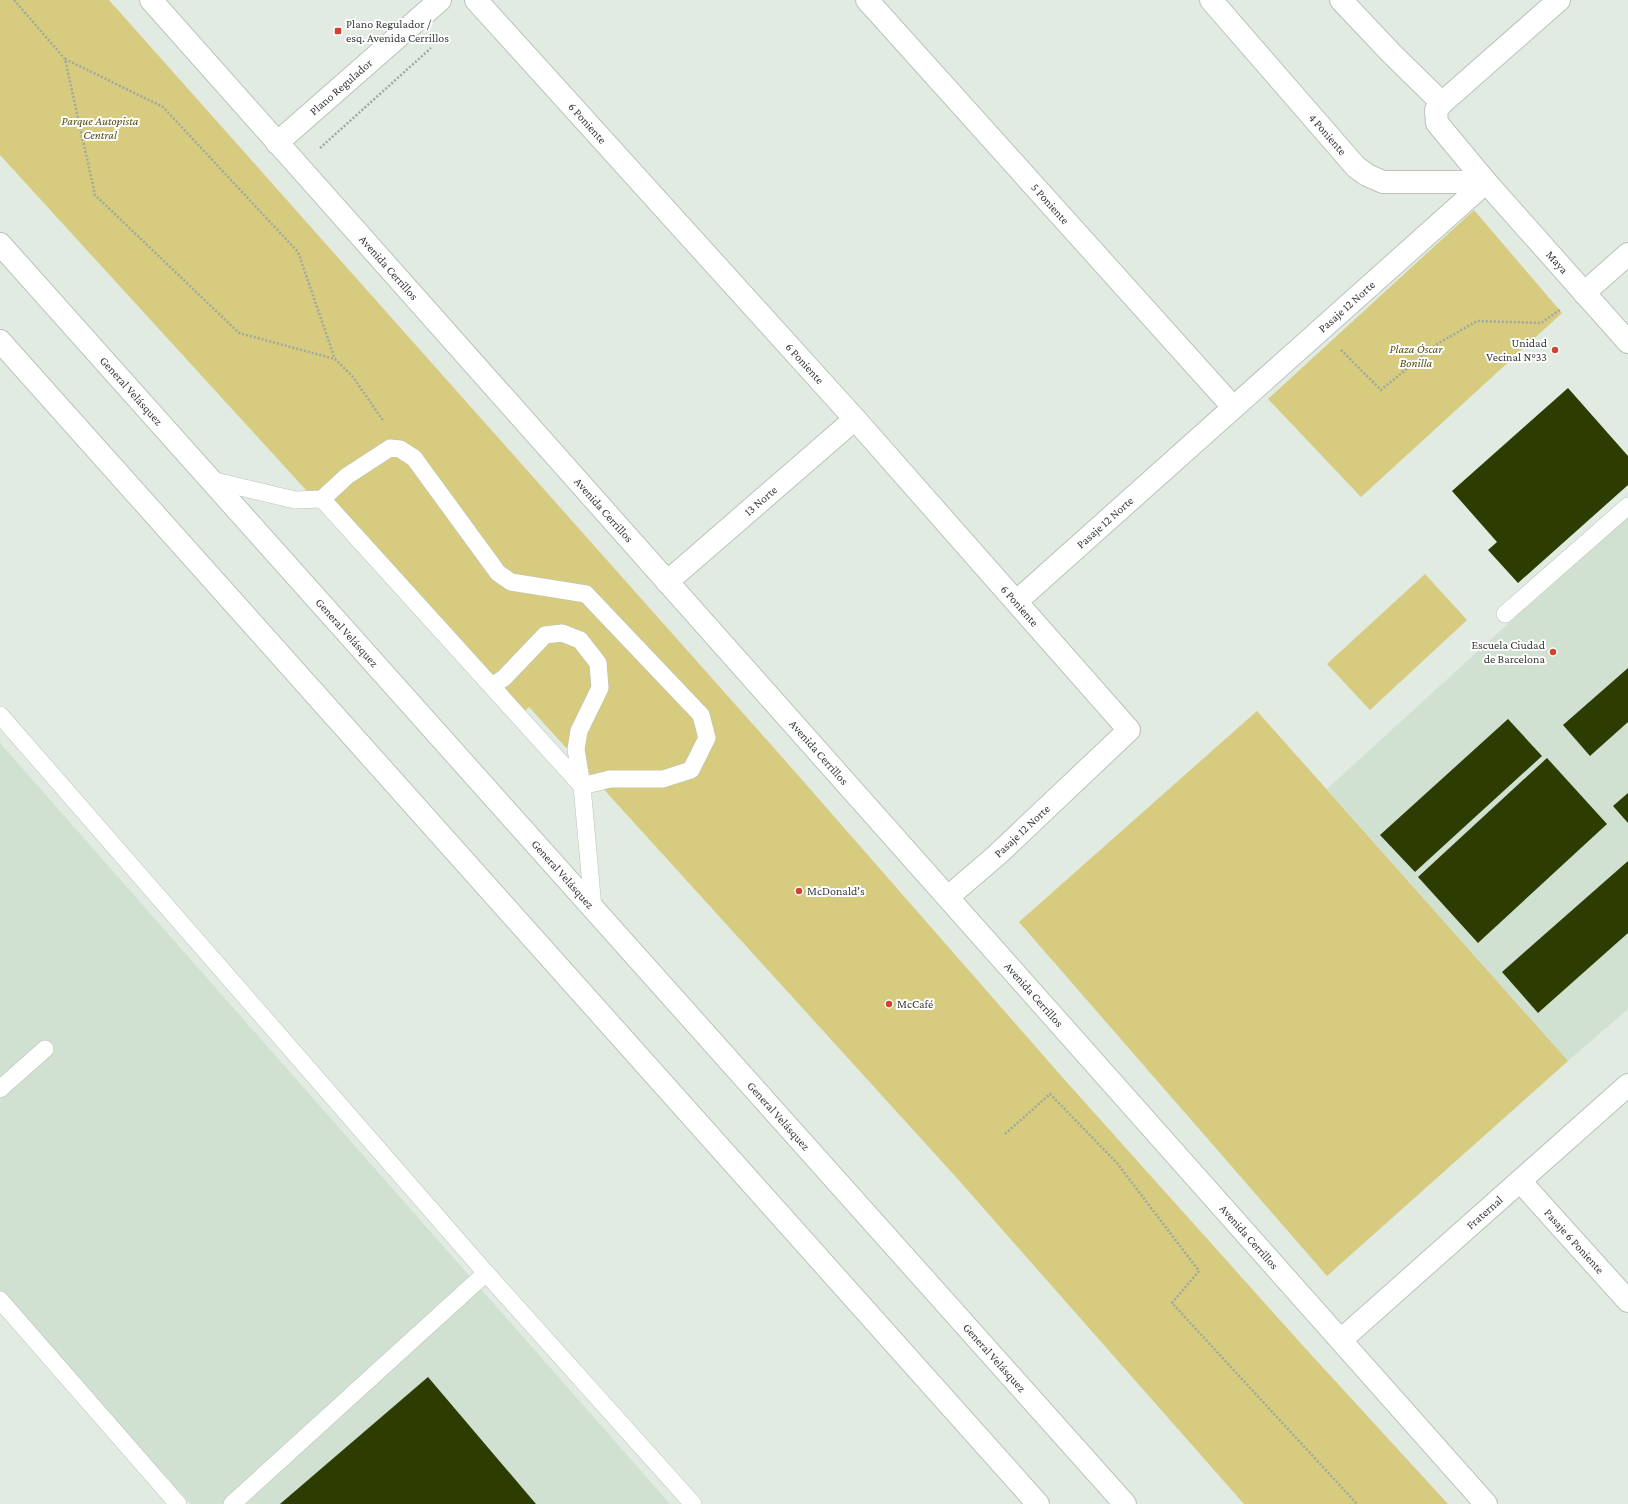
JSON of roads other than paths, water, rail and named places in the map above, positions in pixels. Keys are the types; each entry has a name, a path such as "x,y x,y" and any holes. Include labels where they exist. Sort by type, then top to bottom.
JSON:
{"main road":[{"name":"Avenida Cerrillos","path":"151,0 1486,1504"},
{"name":"Plano Regulador","path":"277,143 440,0"},
{"name":"6 Poniente","path":"476,0 855,419 1129,730"},
{"name":"5 Poniente","path":"867,0 1233,407"},
{"name":"4 Poniente","path":"1211,0 1356,167 1367,175 1382,182 1486,182"},
{"path":"1341,0 1391,53 1442,103"},
{"path":"1486,182 1437,123 1436,110 1442,103 1559,0"},
{"name":"Pasaje 12 Norte","path":"1016,601 1486,182"},
{"name":"Maya","path":"1486,182 1628,342"},
{"name":"General Velásquez","path":"0,244 1125,1504"},
{"path":"1584,293 1628,254"},
{"path":"0,341 1038,1504"},
{"name":"13 Norte","path":"667,582 855,419"},
{"name":"Pasaje 12 Norte","path":"948,897 997,855 1129,730"},
{"name":"Fraternal","path":"1341,1340 1628,1086"},
{"name":"Pasaje 6 Poniente","path":"1520,1181 1628,1301"}],"lane":[{"path":"211,480 295,500 322,499 347,476 390,448 400,449 414,458 498,573 512,582 586,594 701,715 707,738 692,770 663,779 610,779 582,786"},
{"path":"322,499 582,786"},
{"path":"1505,614 1628,506"},
{"path":"492,686 504,678 545,635 562,633 580,640 598,663 600,688 579,731 576,749 582,786 593,908"},
{"path":"0,715 486,1274 693,1504"},
{"path":"0,1089 45,1049"},
{"path":"232,1504 486,1274"},
{"path":"0,1300 178,1504"}],"place":[{"name":"Plano Regulador / esq. Avenida Cerrillos","path":"338,31"},
{"name":"Unidad Vecinal N°33","path":"1555,350"},
{"name":"Escuela Ciudad de Barcelona","path":"1553,652"},
{"name":"McDonald's","path":"799,891"},
{"name":"McCafé","path":"889,1004"}],"park label":[{"name":"Parque Autopista Central","path":"100,128"},
{"name":"Plaza Óscar Bonilla","path":"1416,356"}]}
